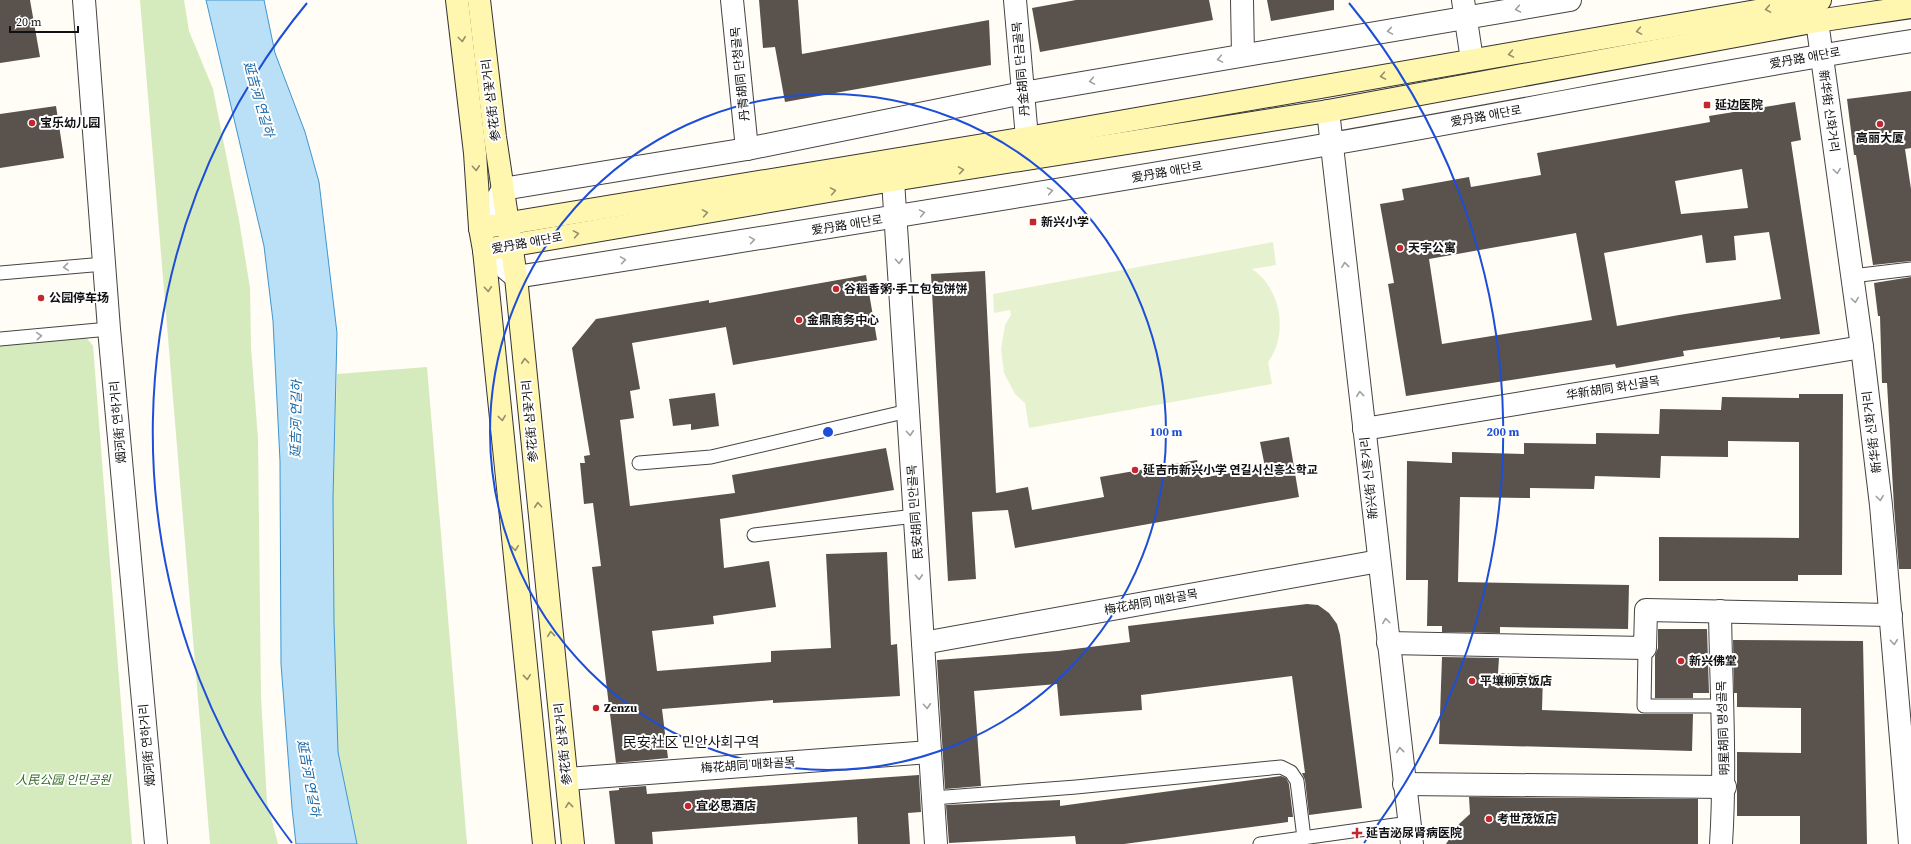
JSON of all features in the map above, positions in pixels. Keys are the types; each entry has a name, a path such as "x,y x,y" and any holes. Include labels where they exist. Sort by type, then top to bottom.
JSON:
{"main road":[{"name":"参花街 삼꽃거리","path":"457,0 475,153 480,228 484,250 544,844"},
{"name":"参花街 삼꽃거리","path":"479,0 510,246 516,276 573,844"},
{"name":"爱丹路 애단로","path":"480,228 1027,138 1472,60 1818,6 1911,7"},
{"name":"爱丹路 애단로","path":"484,250 893,180 1328,112 1818,6"}],"street":[{"name":"烟河街 연하거리","path":"84,0 104,264 156,844"},
{"name":"丹青胡同 단청골목","path":"732,0 747,149"},
{"name":"丹金胡同 단금골목","path":"1015,0 1027,138"},
{"path":"1242,0 1243,55"},
{"path":"503,190 747,149 1023,94 1243,55 1464,9 1570,0"},
{"name":"新华街 신화거리","path":"1818,6 1821,55 1862,347 1881,504 1891,615 1907,753 1910,844"},
{"path":"1464,9 1472,60"},
{"name":"爱丹路 애단로","path":"484,250 516,276 896,217 1332,144 1821,55 1911,41"},
{"name":"新兴街 신흥거리","path":"1328,112 1404,784 1411,834"},
{"name":"民安胡同 민안골목","path":"893,180 936,844"},
{"name":"爱丹路 애단로","path":"480,228 503,190"},
{"name":"华新胡同 화신골목","path":"1364,429 1862,347"},
{"name":"梅花胡同 매화골목","path":"923,643 1379,561"},
{"path":"1388,643 1645,648 1646,610 1891,615"},
{"name":"明星胡同 명성골목","path":"1720,611 1724,787 1722,844"},
{"name":"梅花胡同 매화골목","path":"567,780 930,752"},
{"path":"1404,784 1724,787"}],"lane":[{"path":"0,272 104,264"},
{"path":"1852,276 1911,269"},
{"path":"0,339 110,329"},
{"path":"639,462 711,456 908,411"},
{"path":"754,535 915,516"},
{"path":"1645,648 1644,706 1721,706"},
{"path":"933,798 1076,787 1281,767 1291,772 1297,781 1304,838"},
{"path":"1260,844 1304,838 1411,834"}],"green space":[{"path":"140,0 184,0 189,31 213,89 239,220 250,288 251,347 258,439 261,697 267,802 278,844 210,844"},
{"path":"1273,242 1276,265 1252,269 1262,277 1270,288 1279,312 1280,325 1278,338 1275,351 1268,362 1272,384 1029,428 1025,403 1015,394 1004,373 1001,349 1005,325 1011,315 1010,310 994,313 993,294"},
{"name":"人民公园 인민공원","path":"86,337 93,346 132,844 0,844 0,344"},
{"path":"427,367 467,844 357,844 338,752 334,623 333,498 337,374"}],"water":[{"name":"延吉河 연길하","path":"206,0 264,0 275,53 305,132 319,182 337,333 333,498 334,623 338,752 357,844 296,844 281,664 280,461 273,321 264,246"}],"building":[{"path":"0,0 30,0 40,57 0,63"},
{"path":"759,0 798,0 802,54 989,20 991,65 785,102 775,47 763,48"},
{"path":"1076,0 1209,0 1213,20 1040,52 1032,8"},
{"path":"1267,0 1334,0 1334,10 1271,21"},
{"path":"1911,91 1911,148 1905,149 1911,189 1911,261 1873,265 1856,155 1854,155 1847,99"},
{"path":"1795,102 1801,140 1791,142 1820,334 1780,339 1780,337 1683,351 1684,356 1616,368 1615,364 1406,396 1388,284 1394,283 1380,204 1404,200 1402,189 1469,177 1471,187 1541,175 1537,153 1710,122 1709,116","holes":["1742,169 1748,208 1681,214 1675,181","1769,232 1781,299 1617,326 1604,253 1702,235 1706,263 1736,260 1734,236","1576,233 1592,320 1442,344 1429,259"]},
{"path":"56,106 64,158 0,168 0,114"},
{"path":"985,271 996,493 1028,487 1032,510 1104,497 1100,477 1197,460 1201,478 1265,467 1260,442 1289,437 1299,497 1015,548 1008,510 972,512 976,579 948,581 931,274"},
{"path":"866,275 877,340 733,365 726,327 632,343 640,389 630,391 634,418 620,420 630,506 735,493 732,475 886,448 894,490 720,519 724,568 769,561 776,607 713,616 714,624 652,631 657,671 771,662 771,651 831,648 826,554 887,552 891,645 897,644 900,696 773,703 773,700 662,709 668,758 616,763 592,567 601,566 593,503 584,504 580,463 585,463 584,456 590,455 572,348 596,319 709,300 709,303"},
{"path":"1911,277 1911,569 1899,569 1887,383 1882,383 1880,316 1878,316 1874,283"},
{"path":"715,393 719,426 691,430 691,424 673,426 669,399"},
{"path":"1799,394 1843,394 1842,575 1798,575 1798,581 1659,581 1659,537 1799,538 1799,442 1728,441 1728,457 1661,456 1660,478 1595,476 1594,489 1530,488 1530,498 1460,497 1458,582 1629,585 1628,629 1500,627 1500,633 1442,632 1442,626 1427,626 1428,580 1406,580 1407,461 1452,463 1452,452 1524,454 1524,443 1596,444 1596,433 1659,434 1660,409 1721,410 1722,397 1799,398"},
{"path":"1307,604 1318,605 1329,613 1337,624 1340,635 1362,808 1309,815 1305,780 1302,773 1305,773 1292,676 1141,695 1142,710 1060,716 1057,684 974,691 981,786 945,789 937,660 1058,651 1130,642 1128,626"},
{"name":"新兴佛堂","path":"1658,629 1707,629 1709,693 1693,693 1693,698 1655,698 1655,655 1658,648"},
{"path":"1733,640 1863,641 1867,844 1800,844 1800,816 1737,816 1737,752 1801,753 1801,708 1737,707 1737,693 1734,693"},
{"path":"1442,657 1499,658 1498,673 1543,674 1542,710 1644,714 1693,714 1692,751 1439,744"},
{"path":"919,775 921,812 908,813 910,844 858,844 857,817 652,832 653,844 615,844 609,791 619,790 619,788 646,786 647,794"},
{"path":"1281,776 1286,778 1289,784 1293,817 1288,817 1288,822 1124,844 1076,844 1075,836 949,843 946,805 1060,800 1060,806"},
{"path":"1469,797 1698,799 1698,844 1446,844 1459,824 1470,814"}],"place":[{"name":"延边医院","path":"1707,105"},
{"name":"宝乐幼儿园","path":"32,123"},
{"name":"高丽大厦","path":"1880,124"},
{"name":"新兴小学","path":"1033,222"},
{"name":"天宇公寓","path":"1400,248"},
{"name":"谷稻香粥·手工包包饼饼","path":"836,289"},
{"name":"公园停车场","path":"41,298"},
{"name":"金鼎商务中心","path":"799,320"},
{"name":"延吉市新兴小学 연길시신흥소학교","path":"1135,470"},
{"name":"新兴佛堂","path":"1681,661"},
{"name":"平壤柳京饭店","path":"1472,681"},
{"name":"Zenzu","path":"596,708"},
{"name":"宜必思酒店","path":"688,806"},
{"name":"考世茂饭店","path":"1489,819"},
{"name":"延吉泌尿肾病医院","path":"1357,833"}],"district":[{"name":"民安社区 민안사회구역","path":"691,742"}]}
